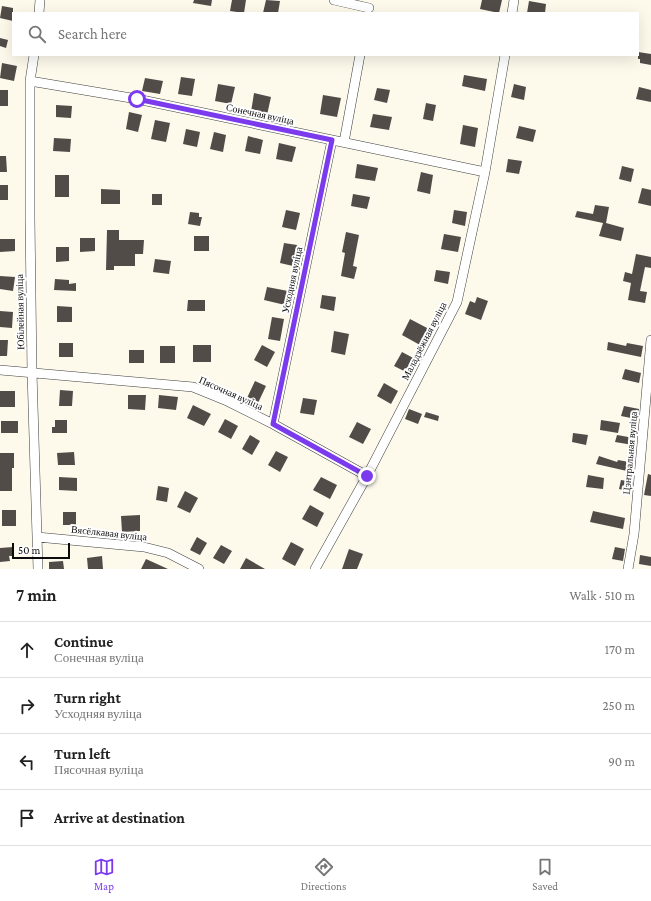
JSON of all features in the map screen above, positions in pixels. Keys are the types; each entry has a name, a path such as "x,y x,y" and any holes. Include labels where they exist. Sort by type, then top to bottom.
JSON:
{"street":[{"path":"38,12 40,0"},
{"path":"334,0 369,7"},
{"path":"512,12 514,0"},
{"name":"Юбілейная вуліца","path":"34,56 30,81 32,372 38,569"},
{"path":"344,142 360,56"},
{"name":"Маладзёжная вуліца","path":"315,569 367,476 457,302 484,172 505,56"},
{"name":"Сонечная вуліца","path":"30,81 137,99 484,172"},
{"name":"Усходняя вуліца","path":"273,424 332,140"},
{"name":"Цэнтральная вуліца","path":"628,569 634,534 651,340"},
{"name":"Пясочная вуліца","path":"0,370 193,387 225,400 273,424 367,476"},
{"name":"Вясёлкавая вуліца","path":"37,537 144,547 168,553 199,569"}],"building":[{"path":"194,0 212,0 211,6 193,3"},
{"path":"232,0 246,0 244,12 230,11"},
{"path":"266,0 280,1 278,12 263,12"},
{"path":"482,0 502,0 499,12 480,9"},
{"path":"529,1 546,4 545,12 527,12"},
{"path":"2,6 13,8 12,21 0,18"},
{"path":"0,38 8,40 6,48 0,46"},
{"path":"639,52 651,54 651,65 640,63 640,59 638,59"},
{"path":"2,63 17,66 14,81 0,78"},
{"path":"464,75 487,79 485,91 462,86"},
{"path":"181,77 195,79 192,96 178,94"},
{"path":"145,78 163,81 160,94 142,91"},
{"path":"218,84 235,87 231,104 215,101"},
{"path":"514,84 526,87 524,100 511,97"},
{"path":"639,87 651,90 651,102 636,99"},
{"path":"377,88 390,90 387,103 374,100"},
{"path":"0,90 8,90 8,106 0,106"},
{"path":"254,93 271,97 267,115 251,112"},
{"path":"323,95 341,98 337,117 320,114"},
{"path":"426,103 436,105 433,121 423,119"},
{"path":"56,105 72,106 71,118 56,117"},
{"path":"129,112 142,115 138,132 126,129"},
{"path":"373,114 392,117 389,130 370,127"},
{"path":"155,120 170,123 166,142 151,139"},
{"path":"463,125 478,128 475,147 460,144"},
{"path":"519,126 536,130 533,142 516,138"},
{"path":"186,129 200,132 197,147 183,144"},
{"path":"214,132 226,135 223,152 210,149"},
{"path":"248,136 263,140 260,154 245,151"},
{"path":"54,138 71,139 70,152 53,151"},
{"path":"279,143 296,147 292,162 276,159"},
{"path":"0,156 6,156 7,172 0,172"},
{"path":"508,159 522,161 519,174 506,172"},
{"path":"357,164 378,168 375,181 355,178"},
{"path":"622,166 634,169 631,182 619,179"},
{"path":"421,172 433,175 430,194 417,191"},
{"path":"55,175 69,175 69,197 55,197"},
{"path":"0,185 8,185 8,200 0,200"},
{"path":"642,188 651,190 651,206 638,203"},
{"path":"101,189 120,190 120,204 101,204"},
{"path":"152,194 162,194 162,205 152,205"},
{"path":"353,194 370,197 367,209 351,206"},
{"path":"595,205 609,207 606,223 624,228 621,241 599,236 603,223 575,217 577,211 593,214"},
{"path":"286,210 300,213 296,230 282,227"},
{"path":"454,210 467,212 465,226 452,223"},
{"path":"190,212 199,213 199,217 202,217 200,226 188,224"},
{"path":"107,230 119,230 119,240 144,240 143,254 135,254 135,266 114,266 114,270 106,270"},
{"path":"346,232 359,235 353,266 357,267 354,279 341,276 345,253 342,252"},
{"path":"444,234 461,237 458,252 441,249"},
{"path":"194,236 209,236 209,251 194,251"},
{"path":"80,238 95,238 95,251 80,252"},
{"path":"0,239 15,239 15,251 0,252"},
{"path":"284,243 297,245 293,266 280,263"},
{"path":"56,247 69,247 69,261 56,262"},
{"path":"636,254 651,257 651,268 645,267 640,291 647,292 645,303 628,300 631,283 623,281 625,272 632,274"},
{"path":"155,259 171,261 169,274 153,272"},
{"path":"436,270 450,272 448,284 434,281"},
{"path":"0,276 15,277 13,291 0,289"},
{"path":"55,279 69,280 69,284 76,283 76,291 54,290"},
{"path":"267,287 288,291 285,305 264,300"},
{"path":"322,295 336,297 334,311 320,308"},
{"path":"477,297 488,301 481,320 465,314 470,301 475,303"},
{"path":"188,300 205,300 205,311 187,311"},
{"path":"57,306 72,307 72,322 57,322"},
{"path":"0,311 13,312 12,328 0,327"},
{"path":"272,317 284,319 280,341 268,339"},
{"path":"410,319 429,329 420,345 402,335"},
{"path":"334,331 349,334 345,355 331,352"},
{"path":"0,340 8,340 7,356 0,356"},
{"path":"608,342 626,346 627,343 643,346 641,357 607,350"},
{"path":"59,343 73,343 73,357 59,357"},
{"path":"193,345 211,345 211,362 193,362"},
{"path":"262,345 275,352 267,367 254,360"},
{"path":"160,346 175,346 175,363 160,363"},
{"path":"129,350 144,350 144,363 129,363"},
{"path":"402,352 417,360 410,374 394,366"},
{"path":"625,369 641,373 639,383 622,379"},
{"path":"255,381 266,386 258,403 247,398"},
{"path":"384,383 398,391 391,404 377,396"},
{"path":"60,390 73,391 72,406 59,406"},
{"path":"0,391 15,391 15,407 0,407"},
{"path":"128,395 146,395 145,410 128,409"},
{"path":"159,395 178,397 176,410 158,408"},
{"path":"303,398 317,400 314,415 300,413"},
{"path":"193,405 211,414 204,426 187,418"},
{"path":"624,406 639,409 638,417 636,417 636,419 621,416"},
{"path":"409,409 422,414 418,424 405,419"},
{"path":"426,412 439,416 438,421 424,417"},
{"path":"225,419 238,426 231,439 218,432"},
{"path":"55,420 67,420 67,433 52,433 52,427 55,427"},
{"path":"601,420 620,423 618,433 600,430"},
{"path":"1,421 18,421 18,433 1,433"},
{"path":"357,422 371,429 363,444 349,437"},
{"path":"573,433 588,435 586,445 572,442"},
{"path":"250,435 260,441 252,455 242,449"},
{"path":"617,435 634,438 633,445 615,442"},
{"path":"276,451 288,457 280,472 268,465"},
{"path":"74,452 75,465 58,465 57,453"},
{"path":"0,453 14,453 14,468 12,468 12,491 0,491"},
{"path":"599,456 617,462 618,460 629,462 627,471 596,464"},
{"path":"648,474 651,475 651,496 644,495"},
{"path":"588,475 604,478 603,489 586,487"},
{"path":"59,477 77,478 77,491 59,490"},
{"path":"321,477 337,485 330,499 313,490"},
{"path":"621,480 633,482 631,492 619,489"},
{"path":"158,486 169,488 167,502 156,500"},
{"path":"185,491 198,498 190,513 177,507"},
{"path":"310,505 324,513 317,527 302,519"},
{"path":"2,510 16,510 16,526 2,526"},
{"path":"593,511 625,518 623,529 590,522"},
{"path":"63,512 76,512 76,525 63,525"},
{"path":"140,515 140,531 122,532 121,516"},
{"path":"197,537 207,543 200,555 190,550"},
{"path":"291,542 304,549 295,566 282,559"},
{"path":"221,545 232,551 224,564 213,558"},
{"path":"13,547 13,556 9,556 10,561 0,562 0,548"},
{"path":"615,547 625,549 623,561 612,559"},
{"path":"349,549 363,554 357,569 342,569"},
{"path":"640,555 651,557 651,566 639,564"},
{"path":"102,556 103,569 88,569 87,558"},
{"path":"246,558 265,569 240,569"},
{"path":"146,559 168,569 141,569"},
{"path":"63,561 64,569 49,569 49,562"}],"route":[{"path":"137,99 332,140 273,424 367,476"}]}
